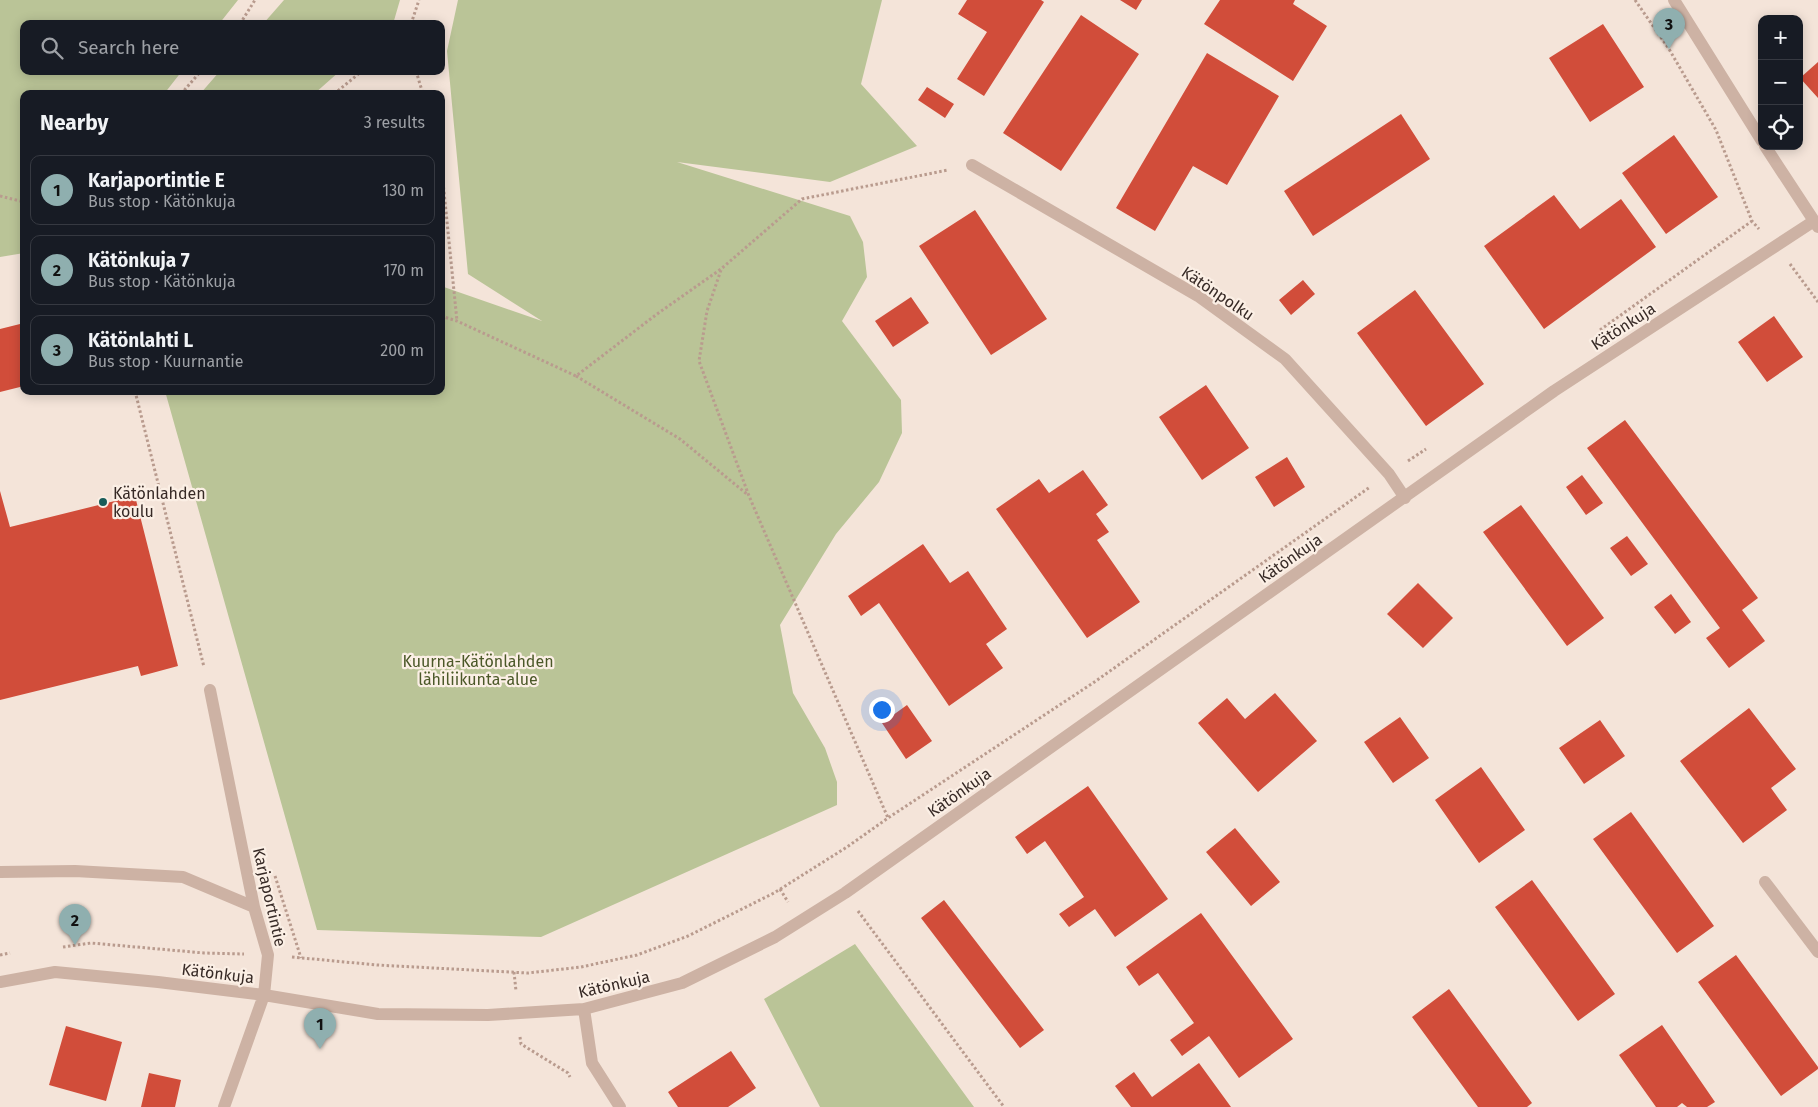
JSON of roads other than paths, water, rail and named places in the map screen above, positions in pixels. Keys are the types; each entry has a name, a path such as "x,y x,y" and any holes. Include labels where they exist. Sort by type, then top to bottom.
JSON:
{"street":[{"path":"1674,0 1758,135"},
{"path":"1768,150 1816,224"},
{"name":"Kätönpolku","path":"972,165 1198,296 1285,359 1389,474 1405,498"},
{"name":"Kätönkuja","path":"0,982 55,972 264,995 378,1014 488,1015 584,1009 682,984 775,937 845,893 1554,391 1775,247 1816,224"},
{"name":"Karjaportintie","path":"210,690 254,908 268,955 264,995 224,1107"},
{"path":"0,872 74,870 183,877 254,908"},
{"path":"1765,882 1818,952"},
{"path":"584,1009 592,1063 620,1107"}],"place":[{"name":"Kätönlahti L","path":"1669,49"},
{"name":"Kätönlahden koulu","path":"103,502"},
{"name":"Kätönkuja 7","path":"75,945"},
{"name":"Karjaportintie E","path":"320,1049"}],"park label":[{"name":"Kuurna-Kätönlahden lähiliikunta-alue","path":"478,670"}]}
